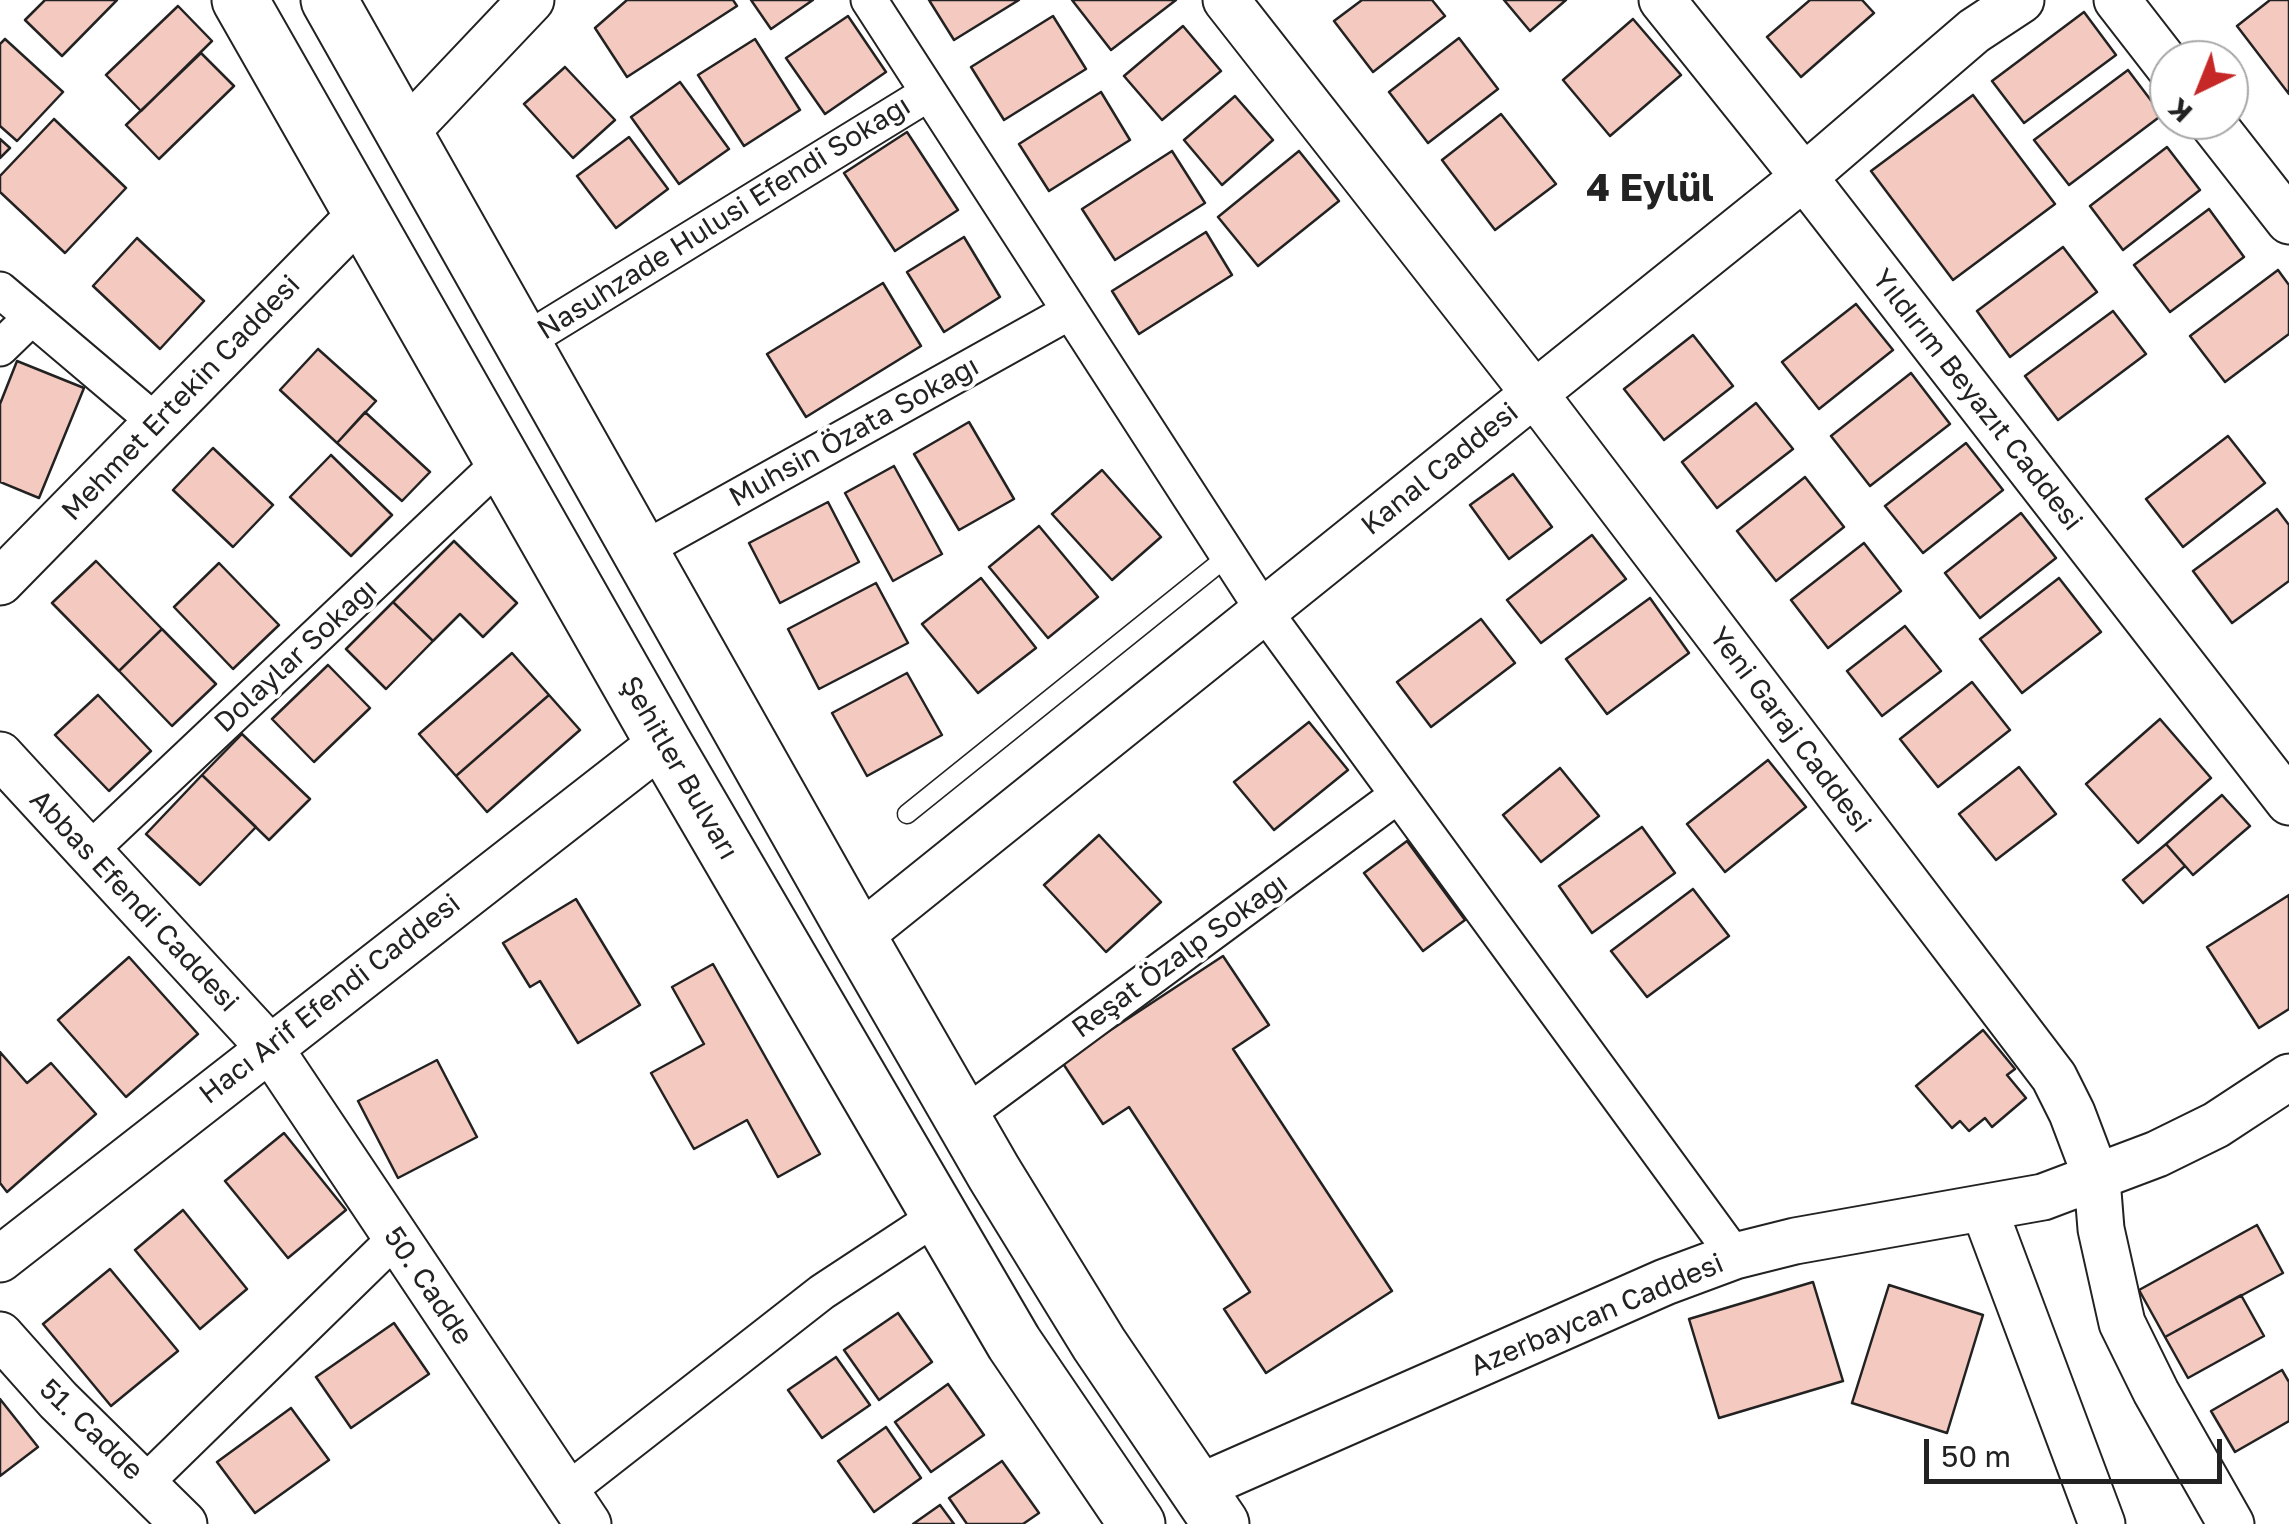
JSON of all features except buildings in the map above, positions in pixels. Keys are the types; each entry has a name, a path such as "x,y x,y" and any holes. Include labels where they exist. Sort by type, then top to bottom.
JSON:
{"main road":[{"name":"Şehitler Bulvarı","path":"240,0 663,742 1014,1343 1138,1524"},
{"path":"329,0 962,1117 1099,1344 1208,1507"}],"street":[{"path":"404,134 531,0"},
{"path":"868,0 1264,611 1735,1256"},
{"name":"Yeni Garaj Caddesi","path":"1226,0 1534,393 2054,1077 2097,1179 2100,1229 2122,1322 2156,1392 2230,1524"},
{"name":"Yıldırım Beyazıt Caddesi","path":"1662,0 2289,802"},
{"name":"Kanal Caddesi","path":"858,937 1804,177 1974,31 2021,0"},
{"path":"2117,0 2149,41"},
{"name":"Nasuhzade Hulusi Efendi Sokağı","path":"522,343 927,94"},
{"path":"2226,140 2289,221"},
{"name":"Mehmet Ertekin Caddesi","path":"0,582 362,213"},
{"path":"0,290 157,423"},
{"name":"Muhsin Özata Sokağı","path":"640,552 1069,312"},
{"path":"0,348 32,317"},
{"name":"Dolaylar Sokağı","path":"88,852 503,460"},
{"name":"Hacı Arif Efendi Caddesi","path":"0,1259 663,742"},
{"name":"Abbas Efendi Caddesi","path":"0,756 269,1047"},
{"name":"Reşat Özalp Sokağı","path":"962,1117 1398,795"},
{"name":"50. Cadde","path":"269,1047 577,1508"},
{"name":"Azerbaycan Caddesi","path":"1208,1507 1664,1282 1735,1256 1795,1241 2043,1197 2097,1179 2216,1125 2289,1077"},
{"path":"1984,1209 2102,1524"},
{"path":"577,1508 822,1292 939,1215"},
{"path":"145,1482 396,1238"},
{"name":"51. Cadde","path":"0,1335 58,1400 184,1524"}],"lane":[{"path":"908,814 1228,556"}],"district":[{"name":"4 Eylül","path":"1650,189"}]}
